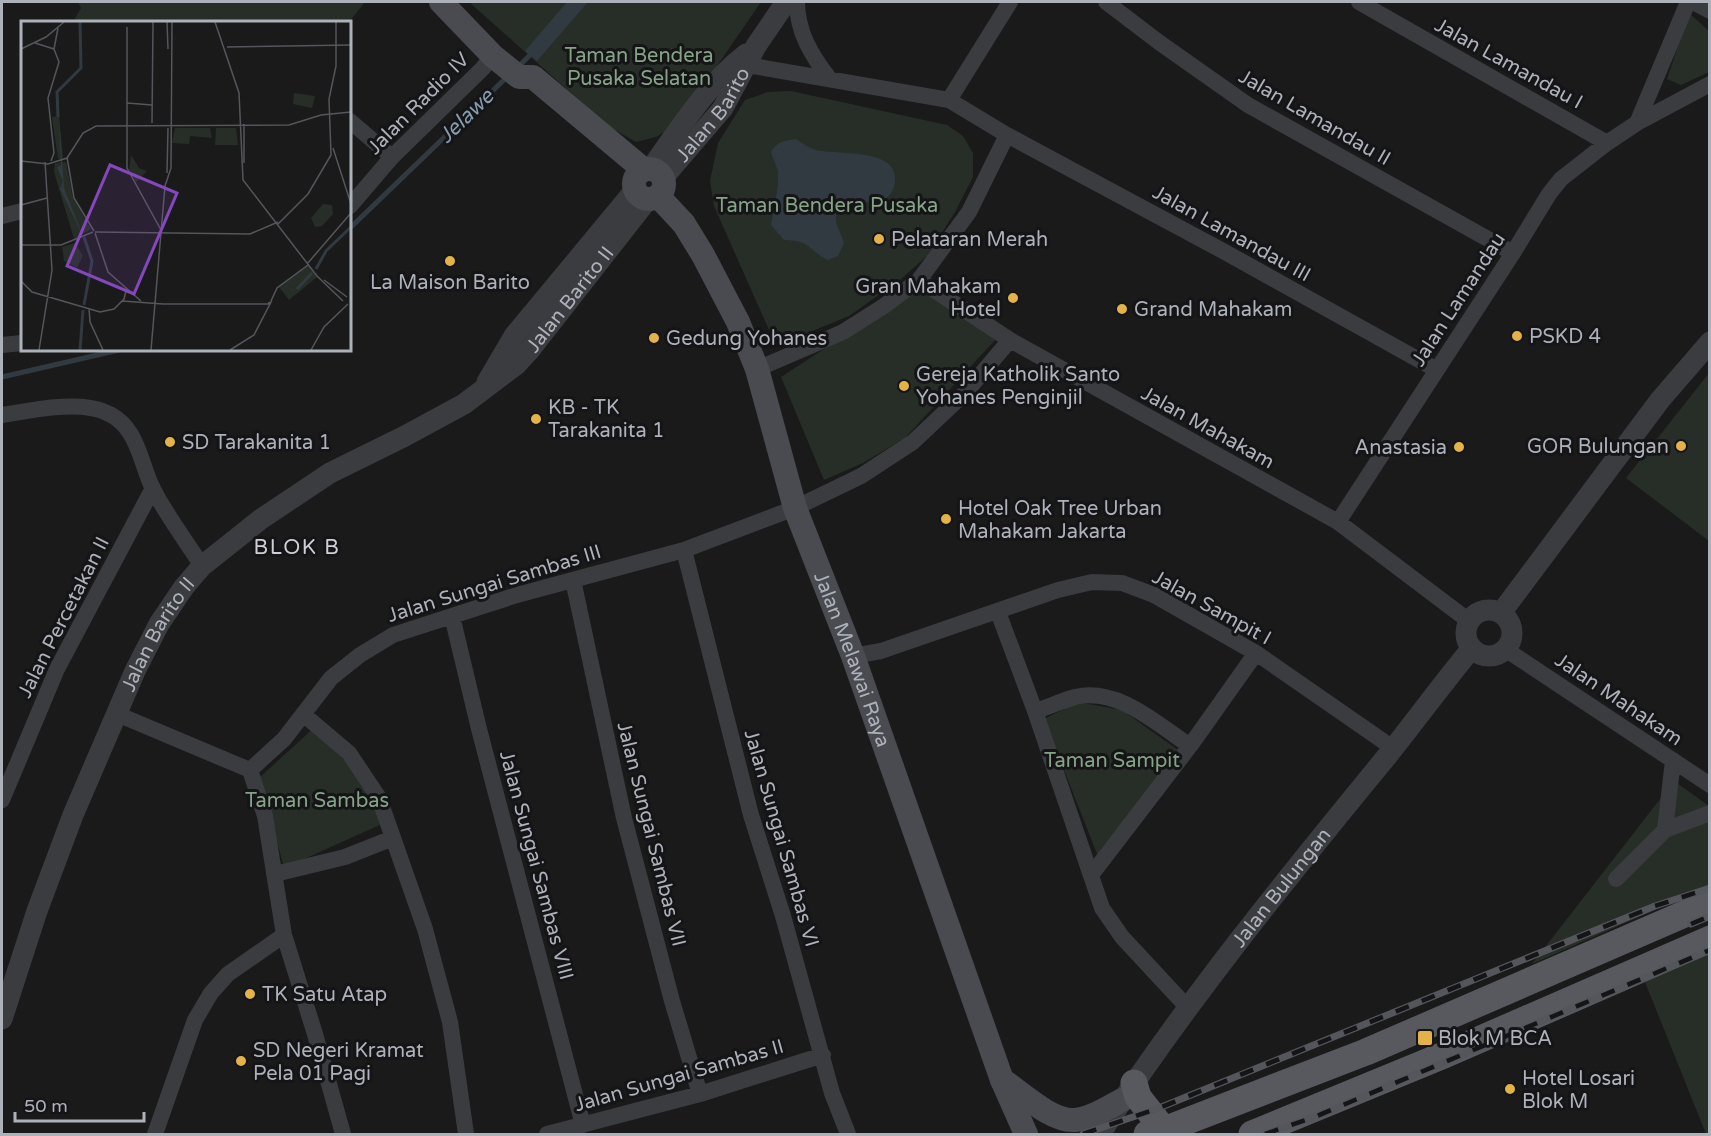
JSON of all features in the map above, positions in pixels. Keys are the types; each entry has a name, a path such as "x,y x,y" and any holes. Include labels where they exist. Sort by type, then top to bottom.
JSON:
{"main road":[{"path":"441,2 508,69"},
{"name":"Jalan Melawai Raya","path":"508,69 533,77 647,184 684,224 738,322 757,369 795,508 853,656 1002,1080 1026,1134"},
{"path":"1002,1080 1054,1116 1073,1120 1092,1116 1128,1091 1138,1097 1155,1132 1366,1052 1710,903"},
{"path":"1252,1134 1331,1103 1710,939"},
{"path":"1317,1071 1331,1103"}],"street":[{"name":"Jalan Barito","path":"647,184 723,108 751,56 786,2"},
{"path":"797,2 802,34 813,58 829,78"},
{"path":"949,100 1010,2"},
{"name":"Jalan Lamandau II","path":"1107,2 1160,43 1248,105 1513,253"},
{"name":"Jalan Lamandau I","path":"1359,2 1607,143"},
{"path":"1637,123 1688,2"},
{"path":"1693,2 1710,10"},
{"path":"751,56 829,78 949,100 1007,135 969,212 919,280 843,332 757,369"},
{"name":"Jalan Radio IV","path":"351,205 392,157 482,69 508,69"},
{"name":"Jalan Lamandau","path":"1338,522 1561,178 1637,123 1710,84"},
{"path":"351,121 392,157"},
{"name":"Jalan Lamandau III","path":"1007,135 1437,370"},
{"name":"Jalan Barito II","path":"3,1009 74,815 135,671 159,624 184,586 202,566 261,519 330,473 464,404 482,390 514,336 647,184"},
{"path":"2,216 21,211"},
{"name":"Jalan Mahakam","path":"919,280 1010,340 1338,522 1469,621"},
{"name":"Jalan Sungai Sambas III","path":"250,770 278,745 331,678 360,655 393,635 517,595 684,550 795,508 861,476 913,442 965,393 1010,340"},
{"path":"1501,614 1660,400 1710,342"},
{"path":"2,345 21,343"},
{"path":"3,411 65,407 95,408 114,417 130,432 153,488 202,566"},
{"name":"Jalan Percetakan II","path":"2,800 57,669 153,488"},
{"name":"Jalan Sungai Sambas VI","path":"684,550 751,815 823,1055 832,1093 848,1134"},
{"name":"Jalan Sungai Sambas VII","path":"573,580 624,818 672,1001 700,1095"},
{"name":"Jalan Sampit I","path":"853,656 881,651 1058,590 1092,582 1122,584 1154,595 1256,653 1394,748"},
{"path":"1484,610 1492,610 1501,614 1508,621 1511,630 1510,640 1505,649 1488,656 1479,654 1467,640 1466,630 1469,621 1475,614 1484,610"},
{"path":"998,612 1035,711 1102,908 1122,937 1188,1008"},
{"name":"Jalan Sungai Sambas VIII","path":"452,616 479,729 584,1125"},
{"name":"Jalan Bulungan","path":"1100,1134 1128,1091 1252,921 1394,748 1472,648"},
{"name":"Jalan Mahakam","path":"1505,649 1710,785"},
{"path":"1092,874 1190,746 1256,653"},
{"path":"1035,711 1076,697 1103,696 1126,704 1190,746"},
{"path":"117,714 250,770 265,816 284,935 343,1134"},
{"path":"303,714 349,753 379,798 425,929 450,1022 466,1134"},
{"path":"1665,830 1673,760"},
{"path":"1616,879 1665,830 1710,813"},
{"path":"275,874 345,857 393,838"},
{"path":"155,1134 195,1020 211,993 228,974 284,935"},
{"path":"2,979 25,950"},
{"name":"Jalan Sungai Sambas II","path":"547,1134 700,1095 823,1055"},
{"path":"162,1115 166,1134"}],"green space":[{"path":"78,2 365,2 350,21 74,21 81,8"},
{"name":"Taman Bendera Pusaka Selatan","path":"469,2 761,2 677,124 656,137 636,142 608,126"},
{"path":"1689,13 1709,31 1709,72 1681,85 1667,79"},
{"name":"Taman Bendera Pusaka","path":"791,91 947,125 963,136 973,153 973,177 955,212 928,255 900,280 849,316 805,334 773,339 714,206 710,181 718,143 745,100 768,92"},
{"path":"924,288 997,338 905,438 863,463 824,480 781,377 890,306"},
{"name":"GOR Bulungan","path":"1709,373 1709,541 1626,478"},
{"name":"Taman Sampit","path":"1078,702 1122,710 1178,750 1099,859 1044,719"},
{"name":"Taman Sambas","path":"316,726 366,786 382,824 284,868 260,777"},
{"path":"1674,781 1709,806 1709,886 1532,964"},
{"path":"1709,952 1709,1134 1706,1134 1645,982"}],"shaded area":[{"path":"567,2 588,2 537,61 525,51"},
{"path":"796,139 816,150 876,158 886,162 893,169 895,184 885,199 872,203 850,199 840,206 836,221 844,243 838,256 828,260 805,244 784,240 771,225 778,186 778,171 771,152 779,144"}],"waterway":[{"name":"Jelawe","path":"518,67 535,50"},
{"name":"Jelawe","path":"351,227 509,75"},
{"name":"Jelawe","path":"2,377 115,351"}],"railway":[{"path":"1083,1134 1159,1108 1655,906 1710,888"},
{"path":"1691,924 1710,916"},
{"path":"1265,1134 1317,1116 1710,950"}],"place":[{"name":"Pelataran Merah","path":"879,239"},
{"name":"La Maison Barito","path":"450,261"},
{"name":"Gran Mahakam Hotel","path":"1013,298"},
{"name":"Grand Mahakam","path":"1122,309"},
{"name":"PSKD 4","path":"1517,336"},
{"name":"Gedung Yohanes","path":"654,338"},
{"name":"Gereja Katholik Santo Yohanes Penginjil","path":"904,386"},
{"name":"KB - TK Tarakanita 1","path":"536,419"},
{"name":"SD Tarakanita 1","path":"170,442"},
{"name":"GOR Bulungan","path":"1681,446"},
{"name":"Anastasia","path":"1459,447"},
{"name":"Hotel Oak Tree Urban Mahakam Jakarta","path":"946,519"},
{"name":"TK Satu Atap","path":"250,994"},
{"name":"Blok M BCA","path":"1425,1038"},
{"name":"SD Negeri Kramat Pela 01 Pagi","path":"241,1061"},
{"name":"Hotel Losari Blok M","path":"1510,1089"}],"district":[{"name":"BLOK B","path":"297,547"}]}
